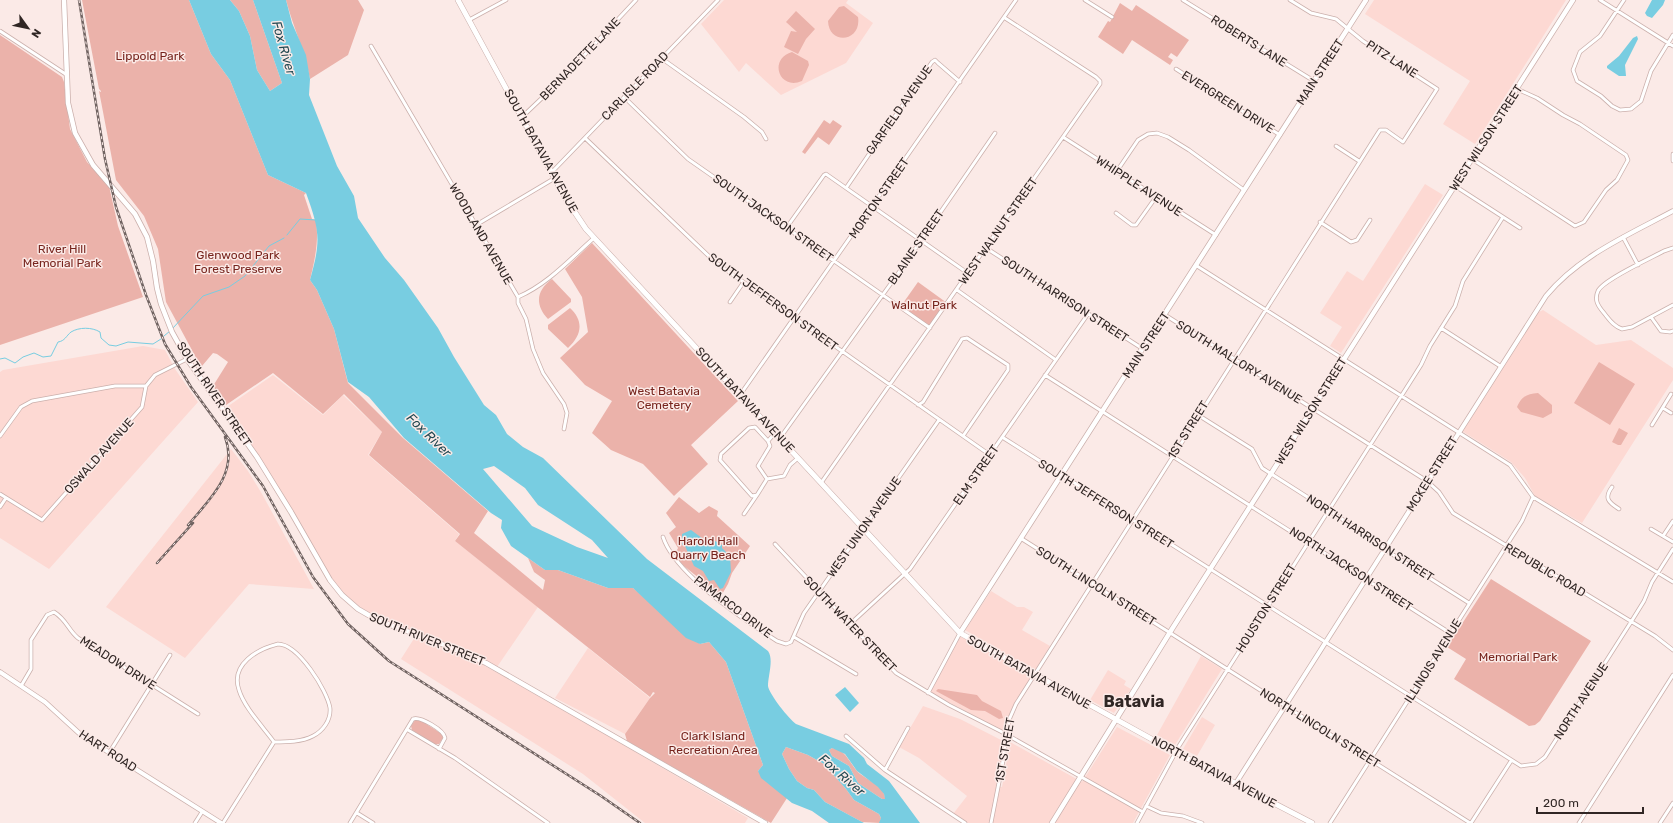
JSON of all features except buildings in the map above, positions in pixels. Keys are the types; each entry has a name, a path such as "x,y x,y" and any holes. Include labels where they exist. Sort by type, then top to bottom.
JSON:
{"main road":[{"name":"SOUTH RIVER STREET","path":"64,0 68,103 75,133 93,165 135,214 146,236 153,261 161,304 172,332 187,359 267,471 330,580 342,595 355,607 385,624 448,647 494,668 765,823"},
{"name":"SOUTH BATAVIA AVENUE","path":"458,0 553,175 579,220 594,238 960,633 1116,720"},
{"name":"MAIN STREET","path":"960,633 1022,539 1366,0"},
{"name":"WEST WILSON STREET","path":"1052,823 1170,633 1573,0"},
{"name":"NORTH BATAVIA AVENUE","path":"1116,720 1312,823"}],"street":[{"path":"469,20 506,0"},
{"name":"BERNADETTE LANE","path":"522,117 562,79 636,0"},
{"name":"CARLISLE ROAD","path":"476,225 553,175 585,138 718,0"},
{"name":"MORTON STREET","path":"740,395 1005,18 1016,0"},
{"path":"1085,0 1112,17"},
{"name":"ROBERTS LANE","path":"1183,0 1314,81"},
{"name":"PITZ LANE","path":"1290,0 1311,13 1329,16 1348,28 1363,41 1437,89"},
{"path":"1600,0 1673,46"},
{"path":"1624,0 1600,36 1580,52 1575,63 1574,76 1582,85 1601,96 1616,108 1631,109 1640,101 1651,71 1673,35"},
{"name":"WEST WALNUT STREET","path":"821,483 969,274 1100,84 1100,81 1096,77 1005,18"},
{"path":"0,31 67,75"},
{"name":"WOODLAND AVENUE","path":"371,46 518,297 518,303 526,319 533,349 543,373 564,404 567,413 564,429"},
{"path":"661,58 744,117 762,132 766,139"},
{"name":"GARFIELD AVENUE","path":"846,188 932,62 935,60 960,82"},
{"name":"EVERGREEN DRIVE","path":"1176,69 1280,135"},
{"name":"1ST STREET","path":"991,823 1012,712 1034,675 1233,358 1380,130 1386,130 1403,142 1437,89"},
{"path":"1472,159 1575,226 1584,222 1606,190 1619,176 1628,160 1626,155 1580,124 1537,98 1517,89"},
{"name":"SOUTH JACKSON STREET","path":"624,98 688,159 930,328"},
{"name":"BLAINE STREET","path":"780,438 883,295 995,133"},
{"path":"1117,171 1138,140 1148,134 1157,133 1168,137 1193,153 1244,190"},
{"name":"WHIPPLE AVENUE","path":"1063,137 1216,235"},
{"name":"SOUTH JEFFERSON STREET","path":"585,138 715,262 990,455"},
{"path":"1336,146 1359,161"},
{"path":"1673,154 1673,161"},
{"path":"787,227 826,174 969,274"},
{"path":"1455,186 1520,228"},
{"path":"1116,213 1132,225 1136,225 1156,197"},
{"name":"MCKEE STREET","path":"1236,783 1500,366 1536,311 1557,283 1578,265 1623,237 1673,211"},
{"name":"HOUSTON STREET","path":"1137,823 1175,752 1401,396 1455,306 1463,281 1503,217"},
{"path":"1320,222 1351,242 1358,240 1370,220"},
{"path":"1623,237 1638,265"},
{"path":"518,297 541,284 561,269 594,238"},
{"name":"SOUTH HARRISON STREET","path":"986,248 1143,349"},
{"path":"1673,248 1608,282 1599,289 1597,293 1597,304 1614,325 1622,329 1628,329 1673,305"},
{"path":"1197,266 1510,465 1516,471 1526,489 1533,497 1673,582"},
{"path":"730,302 743,283"},
{"path":"957,290 1056,360"},
{"name":"ELM STREET","path":"849,624 905,574 1088,314"},
{"name":"SOUTH MALLORY AVENUE","path":"1165,315 1370,445"},
{"path":"1651,317 1661,331 1673,331"},
{"path":"1441,328 1500,366"},
{"path":"918,405 923,402 962,339 967,338 1008,365 1008,370 963,436"},
{"path":"0,436 21,407 32,401 115,386 146,386 155,376 187,359"},
{"path":"1045,375 1251,506"},
{"name":"OSWALD AVENUE","path":"6,498 42,520 142,407 146,386"},
{"path":"1652,425 1671,394"},
{"path":"1663,408 1671,413"},
{"path":"1198,415 1252,449 1259,464 1271,474"},
{"name":"WEST UNION AVENUE","path":"794,637 804,613 818,592 939,420"},
{"path":"757,495 752,496 720,460 721,454 752,427 756,427 768,441 770,446 758,466 767,479"},
{"path":"768,441 775,433"},
{"name":"SOUTH JEFFERSON STREET","path":"1002,437 1324,642"},
{"name":"REPUBLIC ROAD","path":"1370,445 1427,481 1439,492 1452,513 1632,622 1673,650"},
{"path":"744,514 767,479 784,476 791,464 798,458"},
{"name":"NORTH HARRISON STREET","path":"1271,474 1381,544 1384,549 1469,603"},
{"path":"1612,487 1608,493 1607,499 1610,504 1618,509"},
{"path":"0,494 6,498 0,507"},
{"name":"ILLINOIS AVENUE","path":"1330,823 1522,521 1533,497"},
{"name":"NORTH JACKSON STREET","path":"1251,506 1450,633"},
{"path":"1663,536 1673,521"},
{"path":"1651,529 1673,542"},
{"name":"PAMARCO DRIVE","path":"663,537 666,546 679,565 718,598 777,641 786,644 791,642 794,637"},
{"name":"SOUTH LINCOLN STREET","path":"1022,539 1170,633"},
{"name":"SOUTH WATER STREET","path":"775,544 818,592 896,673 928,693 1007,735 1143,812"},
{"name":"NORTH AVENUE","path":"1324,642 1511,761 1521,766 1530,766 1541,761 1545,757 1632,622 1644,601 1657,572 1673,549"},
{"name":"MEADOW DRIVE","path":"21,686 31,669 31,640 44,618 50,613 59,615 68,624 75,636 198,714"},
{"name":"MAIN STREET","path":"928,693 960,633"},
{"name":"NORTH LINCOLN STREET","path":"1170,633 1471,823"},
{"path":"794,637 856,674"},
{"path":"283,644 294,650 304,661 325,695 330,709 325,726 313,736 305,739 274,742 243,698 237,683 241,668 250,657 268,647 283,644"},
{"path":"109,753 170,655"},
{"name":"HART ROAD","path":"0,672 45,702 80,734 202,812 222,823"},
{"path":"1579,823 1673,675"},
{"path":"350,823 408,730 413,719 420,718 444,734 444,740 439,749"},
{"path":"885,770 908,728"},
{"path":"408,730 474,770 548,823"},
{"path":"846,736 885,770 964,823"},
{"path":"222,823 274,742"},
{"path":"1471,823 1511,761"},
{"path":"1660,823 1673,803"},
{"path":"1146,806 1161,814 1183,816 1202,823"},
{"path":"195,823 202,812"},
{"path":"357,813 373,823"}],"shaded area":[{"path":"724,0 848,0 846,3 873,23 846,63 781,95 746,63 739,72 701,24"},
{"path":"1374,0 1566,0 1475,144 1443,124 1470,81 1365,14"},
{"path":"1425,184 1443,195 1341,353 1330,346 1342,327 1320,313 1347,271 1363,281"},
{"path":"1543,310 1596,345 1631,340 1673,368 1673,380 1582,523 1535,496 1525,478 1511,462 1462,431 1537,313"},
{"path":"143,346 165,350 175,369 198,402 49,569 0,538 0,372 3,370"},
{"path":"273,375 323,415 343,395 382,432 368,455 459,534 455,541 538,607 497,667 383,622 352,602 335,583 312,547 283,494 224,409"},
{"path":"231,449 248,471 262,494 314,589 249,584 185,658 106,607"},
{"path":"991,591 1017,607 1024,607 1033,612 1022,630 1050,646 1035,671 965,630"},
{"path":"960,636 1032,676 1014,704 1007,720 1006,733 930,692"},
{"path":"415,637 446,648 487,667 748,818 745,823 645,823 583,774 401,659"},
{"path":"588,648 650,698 625,734 555,698"},
{"path":"1201,656 1222,669 1175,745 1157,735"},
{"path":"1108,670 1126,681 1124,685 1131,689 1114,713 1090,700"},
{"path":"923,706 960,719 1005,742 996,786 1002,787 1010,742 1082,782 1117,727 1170,755 1133,823 968,823 953,814 967,796 919,758 899,747"},
{"path":"1202,717 1215,725 1197,756 1183,749"}],"green space":[{"path":"82,0 189,0 211,54 230,80 268,175 306,193 304,195 312,219 316,220 317,228 316,250 310,280 317,290 334,329 348,383 403,438 488,511 474,533 543,590 545,580 534,572 528,558 545,570 558,570 608,588 633,588 700,644 709,642 726,662 763,765 758,771 787,798 771,823 627,741 625,734 655,693 653,692 650,697 455,541 460,534 369,455 382,432 344,394 323,414 273,373 226,405 213,386 228,362 217,354 213,353 202,366 200,365 166,302 158,249 144,216 116,180 99,91 101,91 99,89"},
{"path":"230,0 253,0 282,83 270,91 257,70 250,36 239,11"},
{"path":"286,0 358,0 364,10 348,55 310,79"},
{"path":"1120,3 1132,11 1136,5 1189,40 1177,57 1171,53 1168,57 1173,60 1170,65 1132,40 1123,54 1098,37 1108,21 1110,22"},
{"path":"844,6 858,17 858,25 855,32 851,36 845,38 834,34 830,29 828,21 839,7"},
{"path":"796,11 815,29 806,39 798,54 784,47 791,31 797,32 786,22"},
{"name":"River Hill Memorial Park","path":"0,35 62,77 64,82 70,129 87,162 109,186 118,226 143,297 0,345"},
{"path":"792,52 808,61 809,65 802,81 794,83 787,82 779,73 780,61"},
{"path":"824,120 830,124 833,120 842,126 829,145 818,137 805,154 802,152"},
{"name":"West Batavia Cemetery","path":"592,243 738,401 691,445 708,464 674,496 643,464 611,450 592,433 612,401 585,385 560,358 588,332 582,297 565,269"},
{"path":"552,279 571,299 571,302 548,319 541,308 539,298 543,288"},
{"name":"Walnut Park","path":"918,282 947,303 930,327 901,306"},
{"path":"570,308 578,318 580,328 573,343 568,348 548,329 548,325"},
{"path":"1599,362 1635,384 1610,425 1574,403"},
{"path":"1538,393 1552,405 1552,413 1543,418 1521,412 1517,407 1521,400 1528,395"},
{"path":"1619,428 1628,433 1621,445 1612,442"},
{"name":"Harold Hall Quarry Beach","path":"679,497 699,513 709,506 718,511 717,516 750,546 732,573 721,596 674,556 678,548 669,533 676,527 666,513"},
{"name":"Memorial Park","path":"1491,579 1591,641 1540,721 1535,725 1529,726 1454,679 1466,659 1447,647"},
{"path":"938,689 977,695 982,701 1001,711 1003,718 999,719 985,711 971,710 936,691"},
{"path":"415,720 420,720 442,734 443,738 439,744 434,744 412,730 411,726"},
{"name":"Clark Island Recreation Area","path":"786,747 808,755 824,764 854,800 879,814 881,818 880,823 862,822 825,802 814,790 807,788 797,781 782,754"},
{"path":"832,748 841,751 860,774 882,790 885,799 882,799 858,783 849,766 832,756 829,750"}],"water":[{"name":"Fox River","path":"189,0 230,0 239,11 250,36 257,70 270,91 282,83 253,0 286,0 292,23 306,55 310,79 309,95 337,166 354,196 358,218 385,258 404,280 438,328 484,405 496,415 507,434 523,447 543,458 647,559 768,651 771,658 768,686 769,690 789,717 796,724 849,744 864,758 867,764 889,781 920,823 879,823 881,818 879,814 854,800 824,764 808,755 786,747 782,754 797,781 807,788 814,790 825,802 864,823 829,823 812,811 792,803 761,778 758,771 763,765 726,662 709,642 700,644 686,638 633,588 608,588 558,570 545,570 511,546 501,528 502,520 491,513 404,438 369,397 348,382 334,329 317,290 310,280 316,255 317,236 314,217 306,193 268,175 230,80 211,54","holes":["494,466 525,488 538,505 592,540 608,558 577,547 532,526 483,469","832,748 845,754 857,771 878,787 884,794 885,799 882,799 858,783 849,766 832,756 829,750"]},
{"path":"1652,0 1665,0 1663,5 1652,18 1647,16 1645,13"},
{"path":"1637,36 1638,39 1625,65 1626,76 1619,76 1607,68 1607,66 1619,56 1633,38"},
{"path":"691,530 706,541 710,538 722,545 722,548 730,556 731,572 723,588 720,589 714,580 709,581 703,571 694,566 685,546 682,545 682,534"},
{"path":"845,687 859,703 850,712 835,695"}],"waterway":[{"path":"287,235 300,219 316,220"},
{"path":"172,329 203,296 229,287 245,276 269,246 284,238"},
{"path":"0,359 5,358 15,363 23,357 34,353 43,357 51,356 58,342 74,330 82,328 97,330 100,332 101,338 109,345 116,346 128,342 153,344 161,339"},
{"path":"164,336 170,331"}],"railway":[{"path":"79,0 105,159 116,207 146,295 165,344 191,387 263,486 313,577 348,624 389,661 601,796 640,823"},
{"path":"188,525 213,496 225,474 228,462 228,450 225,437"},
{"path":"157,563 193,523"}],"district":[{"name":"Batavia","path":"1134,701"}],"park label":[{"name":"Lippold Park","path":"150,56"},
{"name":"Glenwood Park Forest Preserve","path":"238,262"}]}
